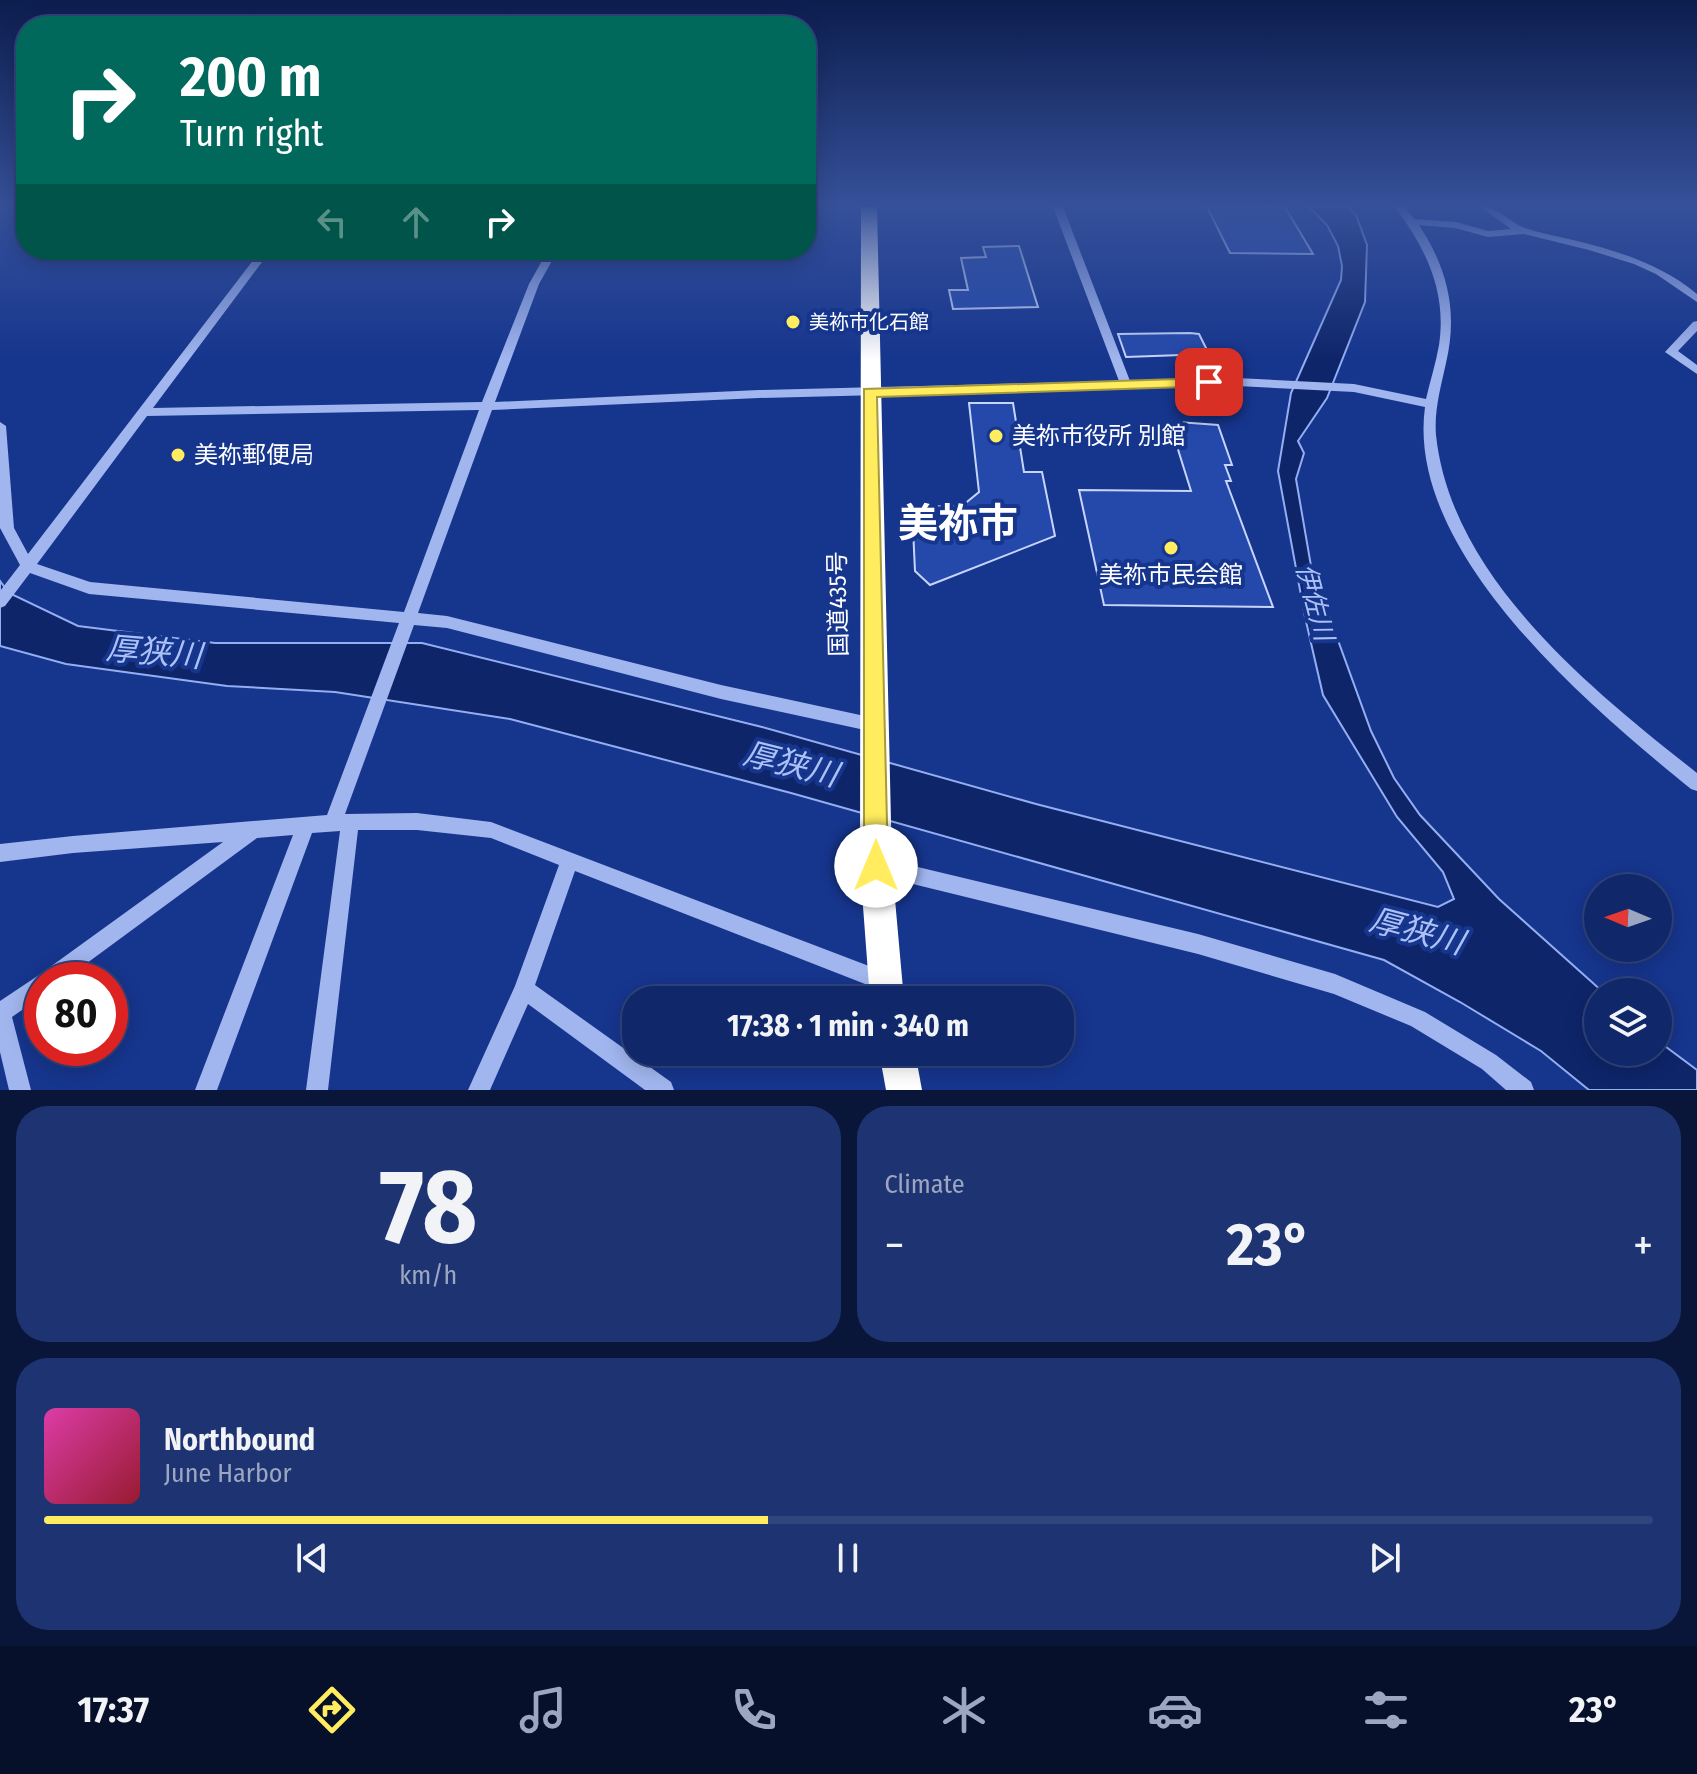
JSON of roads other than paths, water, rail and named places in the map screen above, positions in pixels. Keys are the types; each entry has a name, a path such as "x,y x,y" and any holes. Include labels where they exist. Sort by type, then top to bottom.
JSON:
{"highway":[{"name":"国道435号","path":"869,258 876,856 885,986"},
{"path":"900,1066 904,1090"}],"street":[{"path":"1077,258 1126,385"},
{"path":"1435,258 1444,291 1445,342 1431,404 1430,436 1447,503 1484,574 1554,659 1609,710 1697,783"},
{"path":"1616,258 1657,270 1679,281 1697,299"},
{"path":"0,602 258,260"},
{"path":"317,1090 341,823 373,714 487,406 534,284 547,260"},
{"path":"1697,324 1671,352 1697,370"},
{"path":"144,412 487,406 759,394 1285,382 1354,388 1431,404"},
{"path":"0,426 7,528 27,566 89,588 406,625 447,622 874,730"},
{"path":"0,853 306,825 418,819 451,822 491,830 873,986"},
{"path":"206,1090 306,825"},
{"path":"72,962 255,830"},
{"path":"876,856 1335,984 1418,1019 1489,1062 1523,1090"},
{"path":"479,1090 524,989 570,861"},
{"path":"524,989 663,1090"},
{"path":"20,1090 1,1012 24,996"}],"water":[{"path":"1340,258 1367,258 1365,302 1327,398 1298,441 1304,453 1296,479 1311,566 1371,731 1394,778 1420,815 1499,899 1587,978 1584,978 1584,1066 1672,1066 1672,1051 1697,1070 1697,1090 1589,1090 1541,1051 1384,960 791,793 510,719 335,692 227,686 66,664 0,646 0,581 9,593 78,626 215,643 422,643 762,727 1036,804 1438,907 1454,899 1443,872 1397,817 1323,695 1278,471 1291,393 1341,280"}],"place":[{"name":"美袮市化石館","path":"793,322"},
{"name":"美祢市役所 別館","path":"996,436"},
{"name":"美祢郵便局","path":"178,455"},
{"name":"美祢市民会館","path":"1171,548"}],"district":[{"name":"美祢市","path":"958,523"}],"water label":[{"name":"伊佐川","path":"1315,602"},
{"name":"厚狭川","path":"154,652"},
{"name":"厚狭川","path":"791,764"},
{"name":"厚狭川","path":"1417,931"}]}
